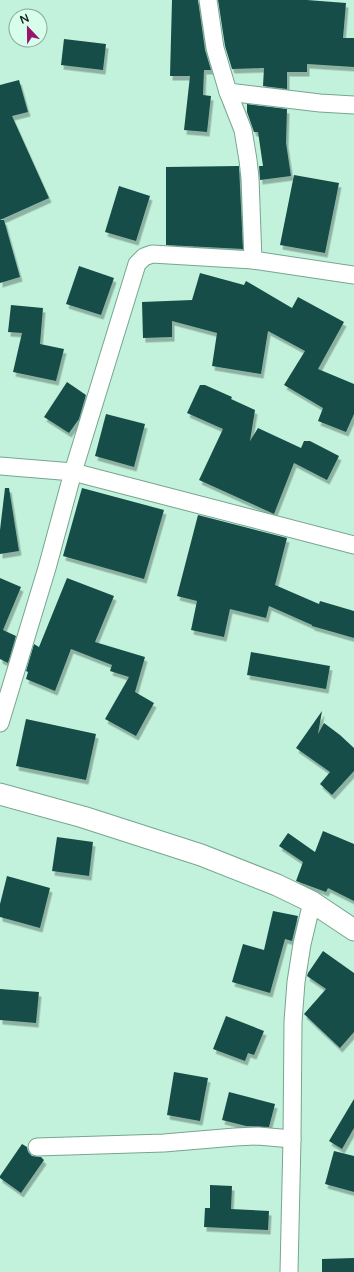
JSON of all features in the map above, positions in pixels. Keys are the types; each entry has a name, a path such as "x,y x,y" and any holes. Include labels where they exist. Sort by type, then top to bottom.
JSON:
{"main road":[{"path":"0,794 83,817 201,855 277,885 312,902 354,930"}],"street":[{"path":"208,0 215,48 228,92 243,130 250,178 253,260"},
{"path":"228,92 320,103 354,105"},
{"path":"0,722 48,568 73,472 137,264 144,257 152,254 253,260 354,275"},
{"path":"0,466 73,472 354,545"},
{"path":"289,1272 293,1022 296,982 302,944 312,902"},
{"path":"37,1147 164,1143 258,1136 292,1139"}],"building":[{"path":"172,0 198,0 205,50 211,70 204,70 203,95 211,96 207,132 184,130 190,76 170,76"},
{"path":"218,0 307,0 346,3 343,38 354,38 354,67 307,64 307,72 287,72 287,89 263,86 264,68 232,69 225,46"},
{"path":"64,39 106,44 103,70 61,65"},
{"path":"19,80 28,112 12,116 49,198 0,220 0,85"},
{"path":"247,104 287,109 286,143 291,176 260,180 259,166 263,166 258,132 254,132 247,112"},
{"path":"239,166 243,249 166,245 166,167"},
{"path":"294,175 339,183 325,253 280,245"},
{"path":"119,186 150,196 136,241 105,232"},
{"path":"0,220 4,220 20,277 0,283"},
{"path":"79,266 114,278 101,315 66,304"},
{"path":"200,273 244,285 246,281 292,308 298,297 344,322 318,369 354,384 354,414 346,432 318,421 323,408 284,385 305,351 268,331 261,374 212,366 217,333 172,321 172,337 143,338 142,302 192,300"},
{"path":"11,305 43,308 40,344 64,349 56,381 13,372 22,333 8,332"},
{"path":"67,382 86,395 79,419 69,433 44,417"},
{"path":"200,385 205,385 232,397 231,399 255,410 250,441 258,428 301,448 304,441 310,441 339,456 327,480 294,463 274,514 199,480 223,429 187,413"},
{"path":"106,414 145,424 134,467 95,456"},
{"path":"5,488 9,488 19,551 0,554 0,530"},
{"path":"82,488 164,510 144,579 63,556"},
{"path":"198,515 287,538 275,585 319,604 320,601 354,611 354,638 312,626 269,606 266,618 230,609 224,637 191,630 197,601 177,596"},
{"path":"0,578 21,587 3,630 16,636 8,663 0,659"},
{"path":"67,578 114,596 95,642 145,657 135,692 154,703 136,736 105,719 129,677 110,671 112,665 71,649 55,691 26,679 28,672 26,671 34,644 39,647"},
{"path":"251,652 330,666 326,689 247,675"},
{"path":"322,711 318,734 324,723 354,748 354,771 332,795 320,784 330,772 296,748"},
{"path":"26,719 96,734 86,780 16,766"},
{"path":"323,831 354,844 354,901 328,888 326,892 296,881 303,862 279,846 288,833 315,852"},
{"path":"57,837 93,842 89,876 52,871"},
{"path":"7,876 50,888 40,928 0,917 0,904"},
{"path":"273,911 298,916 292,941 285,939 270,993 232,982 243,944 264,950"},
{"path":"323,951 354,973 354,1032 340,1048 304,1014 326,989 307,976"},
{"path":"0,989 39,992 36,1023 0,1020"},
{"path":"226,1016 264,1031 254,1055 248,1053 245,1061 213,1049"},
{"path":"174,1072 208,1078 200,1121 167,1115"},
{"path":"229,1092 275,1104 269,1127 246,1126 222,1120"},
{"path":"354,1099 354,1128 342,1149 329,1141"},
{"path":"22,1144 27,1147 28,1152 32,1156 41,1157 44,1160 21,1193 0,1178 0,1176"},
{"path":"334,1151 354,1156 354,1192 325,1184"},
{"path":"210,1185 232,1186 231,1209 269,1211 268,1230 204,1227 205,1208 210,1208"},
{"path":"354,1258 354,1272 322,1272 322,1259"}]}
